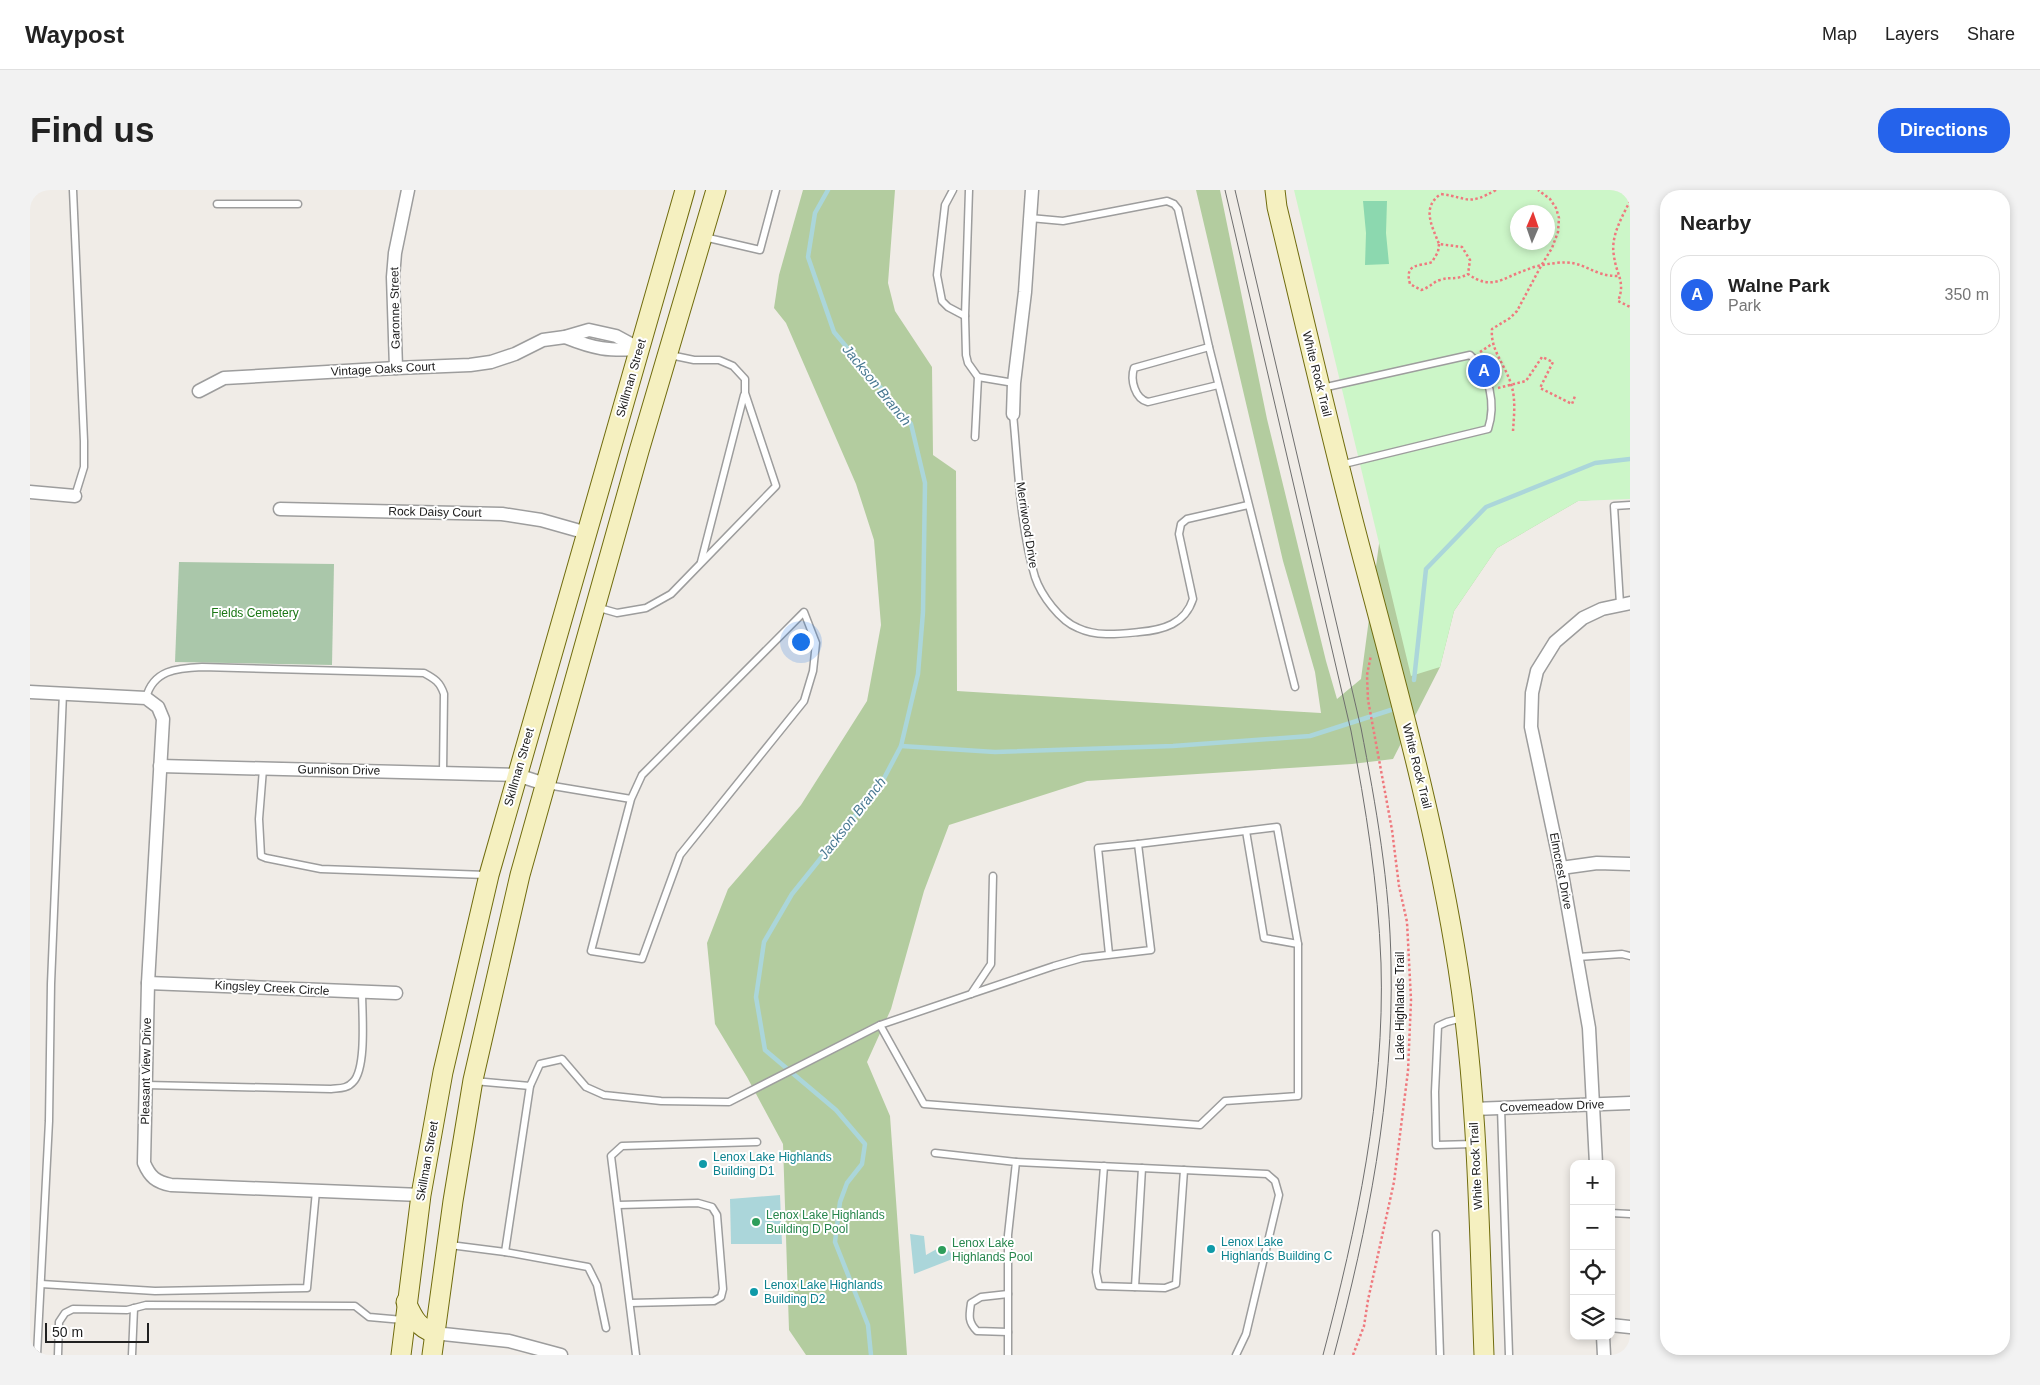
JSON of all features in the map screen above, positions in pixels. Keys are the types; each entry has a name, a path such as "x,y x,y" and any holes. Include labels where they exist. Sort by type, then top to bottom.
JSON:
{"main road":[{"name":"Skillman Street","path":"401,1355 421,1195 443,1072 488,875 685,190"},
{"path":"432,1355 447,1244 473,1080 520,875 667,354 716,190"},
{"name":"White Rock Trail","path":"1275,190 1277,207 1320,388 1396,681 1432,830 1458,965 1473,1109 1484,1355"},
{"path":"640,349 667,354"},
{"path":"443,1072 473,1080"},
{"path":"405,1311 423,1330 434,1333"}],"street":[{"name":"Garonne Street","path":"396,368 393,277 395,253 408,190"},
{"name":"Merriwood Drive","path":"1013,414 1014,383 1025,292 1032,190"},
{"name":"Vintage Oaks Court","path":"199,392 224,378 470,365 491,362 515,354 543,340 565,336 585,345 612,351 640,349"},
{"path":"30,492 75,496"},
{"name":"Rock Daisy Court","path":"280,509 502,514 541,520 587,533"},
{"name":"Elmcrest Drive","path":"1596,1160 1589,1028 1561,868 1531,727 1532,693 1538,671 1555,642 1583,618 1602,609 1625,603"},
{"path":"30,692 146,698"},
{"name":"Pleasant View Drive","path":"146,698 158,707 162,719 148,983 144,1164 150,1176 159,1183 171,1185 421,1195"},
{"name":"Gunnison Drive","path":"160,766 517,775"},
{"path":"517,775 545,784"},
{"path":"1561,868 1597,863 1630,864"},
{"name":"Kingsley Creek Circle","path":"148,983 396,993"},
{"name":"Covemeadow Drive","path":"1473,1109 1630,1102"},
{"path":"1615,1325 1630,1326"},
{"path":"434,1333 509,1341 561,1355"},
{"path":"1603,1340 1604,1355"}],"lane":[{"path":"73,190 84,441 84,466 75,496"},
{"path":"702,237 760,250 776,190"},
{"path":"953,190 945,205 937,275 942,302 965,316"},
{"path":"969,190 965,316 966,355 968,363 978,377 975,437"},
{"path":"1030,218 1063,221 1167,201 1174,204 1178,209 1208,347 1295,687"},
{"path":"217,204 298,204"},
{"path":"1208,347 1134,368 1132,374 1137,396 1141,401 1148,402 1218,385"},
{"path":"667,354 694,360 719,360 732,366 745,379 745,394 701,563"},
{"path":"1320,388 1470,354 1480,365 1489,390 1492,417 1488,429 1339,465"},
{"path":"978,377 1014,383"},
{"path":"595,607 617,613 646,608 670,594 776,486 745,394"},
{"name":"Merriwood Drive","path":"1013,414 1027,540 1036,578 1056,612 1078,628 1097,633 1118,634 1158,630 1177,622 1190,610 1193,599 1179,534 1181,524 1187,519 1248,505"},
{"path":"1625,603 1614,506 1630,505"},
{"path":"804,612 816,642 813,671 804,701 680,856 642,959 591,951 631,799 642,775 804,612"},
{"path":"146,698 150,685 164,673 176,668 202,667 424,673 441,685 444,694 443,773"},
{"path":"37,1355 49,1121 51,984 63,693"},
{"path":"262,769 259,819 262,856 266,858 321,869 488,875"},
{"path":"545,784 631,799"},
{"path":"880,1025 924,1104 1200,1125 1225,1101 1298,1096 1298,944 1277,827 1098,848 1109,954"},
{"path":"1246,831 1264,938 1298,944"},
{"path":"505,1252 530,1086 540,1064 562,1059 586,1087 604,1095 661,1101 729,1102 880,1025 1082,958 1151,950 1138,844"},
{"path":"971,994 991,964 992,876"},
{"path":"1578,958 1622,954 1630,956"},
{"path":"146,1084 331,1089 348,1087 355,1081 361,1065 362,992"},
{"path":"1465,1018 1438,1026 1435,1092 1436,1145 1475,1144"},
{"path":"473,1080 530,1086"},
{"path":"1501,1108 1509,1355"},
{"path":"636,1355 611,1156 622,1146 757,1142"},
{"path":"935,1153 1016,1162 1267,1174 1275,1181 1279,1195 1246,1334 1236,1355"},
{"path":"1008,1355 1008,1236 1016,1162"},
{"path":"1104,1166 1096,1272 1099,1286 1165,1288 1176,1284 1184,1170"},
{"path":"1135,1287 1142,1168"},
{"path":"41,1284 155,1290 307,1288 316,1190"},
{"path":"618,1206 698,1203 712,1207 718,1215 724,1289 721,1297 714,1300 630,1303"},
{"path":"1615,1213 1630,1214"},
{"path":"1436,1234 1440,1355"},
{"path":"447,1244 588,1267 597,1285 606,1328"},
{"path":"1008,1294 980,1297 971,1303 969,1315 970,1324 977,1332 1008,1332"},
{"path":"58,1355 59,1322 65,1314 73,1309 127,1310 146,1305 355,1306 369,1317 405,1311"},
{"path":"132,1355 134,1308"}],"path":[{"path":"1468,274 1456,280 1437,281 1428,288 1421,290 1410,284 1408,277 1414,266 1432,262 1438,252 1439,244 1430,218 1429,206 1434,198 1441,194 1464,200 1480,199 1496,190"},
{"path":"1513,431 1514,412 1511,384 1492,344 1492,329 1510,318 1517,311 1556,240 1559,225 1556,208 1550,199 1538,190"},
{"path":"1630,201 1620,221 1613,255 1622,283 1622,291 1618,300 1630,307"},
{"path":"1439,244 1462,247 1470,260 1468,274"},
{"path":"1468,274 1490,283 1541,266 1572,262 1586,266 1596,273 1607,276 1619,276"},
{"path":"1473,356 1492,344"},
{"path":"1489,390 1526,382 1542,357 1553,362 1540,388 1572,404 1575,396"},
{"name":"Lake Highlands Trail","path":"1353,1355 1364,1326 1394,1182 1408,1071 1411,1000 1408,922 1399,886 1392,830 1368,700 1367,675 1371,654"}],"green space":[{"path":"803,190 895,190 888,283 895,311 932,367 933,455 956,471 957,691 1321,713 1315,672 1283,561 1196,190 1220,190 1267,419 1337,699 1361,679 1379,544 1407,494 1630,497 1578,501 1497,548 1454,611 1440,667 1393,759 1352,764 1087,781 949,825 924,891 891,1009 867,1062 890,1116 907,1355 806,1355 789,1330 783,1144 747,1077 715,1024 707,943 728,889 801,805 867,701 881,625 874,540 856,484 786,323 774,308 779,275"},
{"path":"1294,190 1630,190 1630,499 1578,501 1497,548 1454,611 1440,667 1411,676"},
{"path":"1363,201 1387,201 1386,233 1389,264 1365,265 1366,233"},
{"name":"Fields Cemetery","path":"179,562 334,564 332,665 175,662"}],"water":[{"name":"Lenox Lake Highlands Building D Pool","path":"780,1195 782,1244 731,1244 730,1199"},
{"name":"Lenox Lake Highlands Pool","path":"910,1234 924,1236 926,1255 944,1245 955,1258 914,1274"}],"waterway":[{"name":"Jackson Branch","path":"828,190 815,213 808,257 834,332 911,424 925,483 923,612 918,674 901,746 882,782 792,894 764,942 756,997 765,1050 836,1110 865,1144 862,1164 847,1183 840,1202 835,1242 868,1325 871,1355"},
{"path":"1414,680 1426,569 1486,507 1595,463 1630,459"},
{"path":"901,746 995,752 1173,746 1310,736 1397,708"}],"tram line":[{"path":"1225,190 1351,731 1362,789 1377,904 1381,963 1381,1013 1373,1112 1357,1210 1323,1355"},
{"path":"1235,190 1361,728 1377,816 1388,904 1391,1014 1383,1112 1368,1210 1334,1355"}],"place":[{"name":"Walne Park","path":"1484,371"},
{"name":"Lenox Lake Highlands Building D1","path":"703,1164"},
{"name":"Lenox Lake Highlands Building D Pool","path":"756,1222"},
{"name":"Lenox Lake Highlands Building C","path":"1211,1249"},
{"name":"Lenox Lake Highlands Pool","path":"942,1250"},
{"name":"Lenox Lake Highlands Building D2","path":"754,1292"}]}
